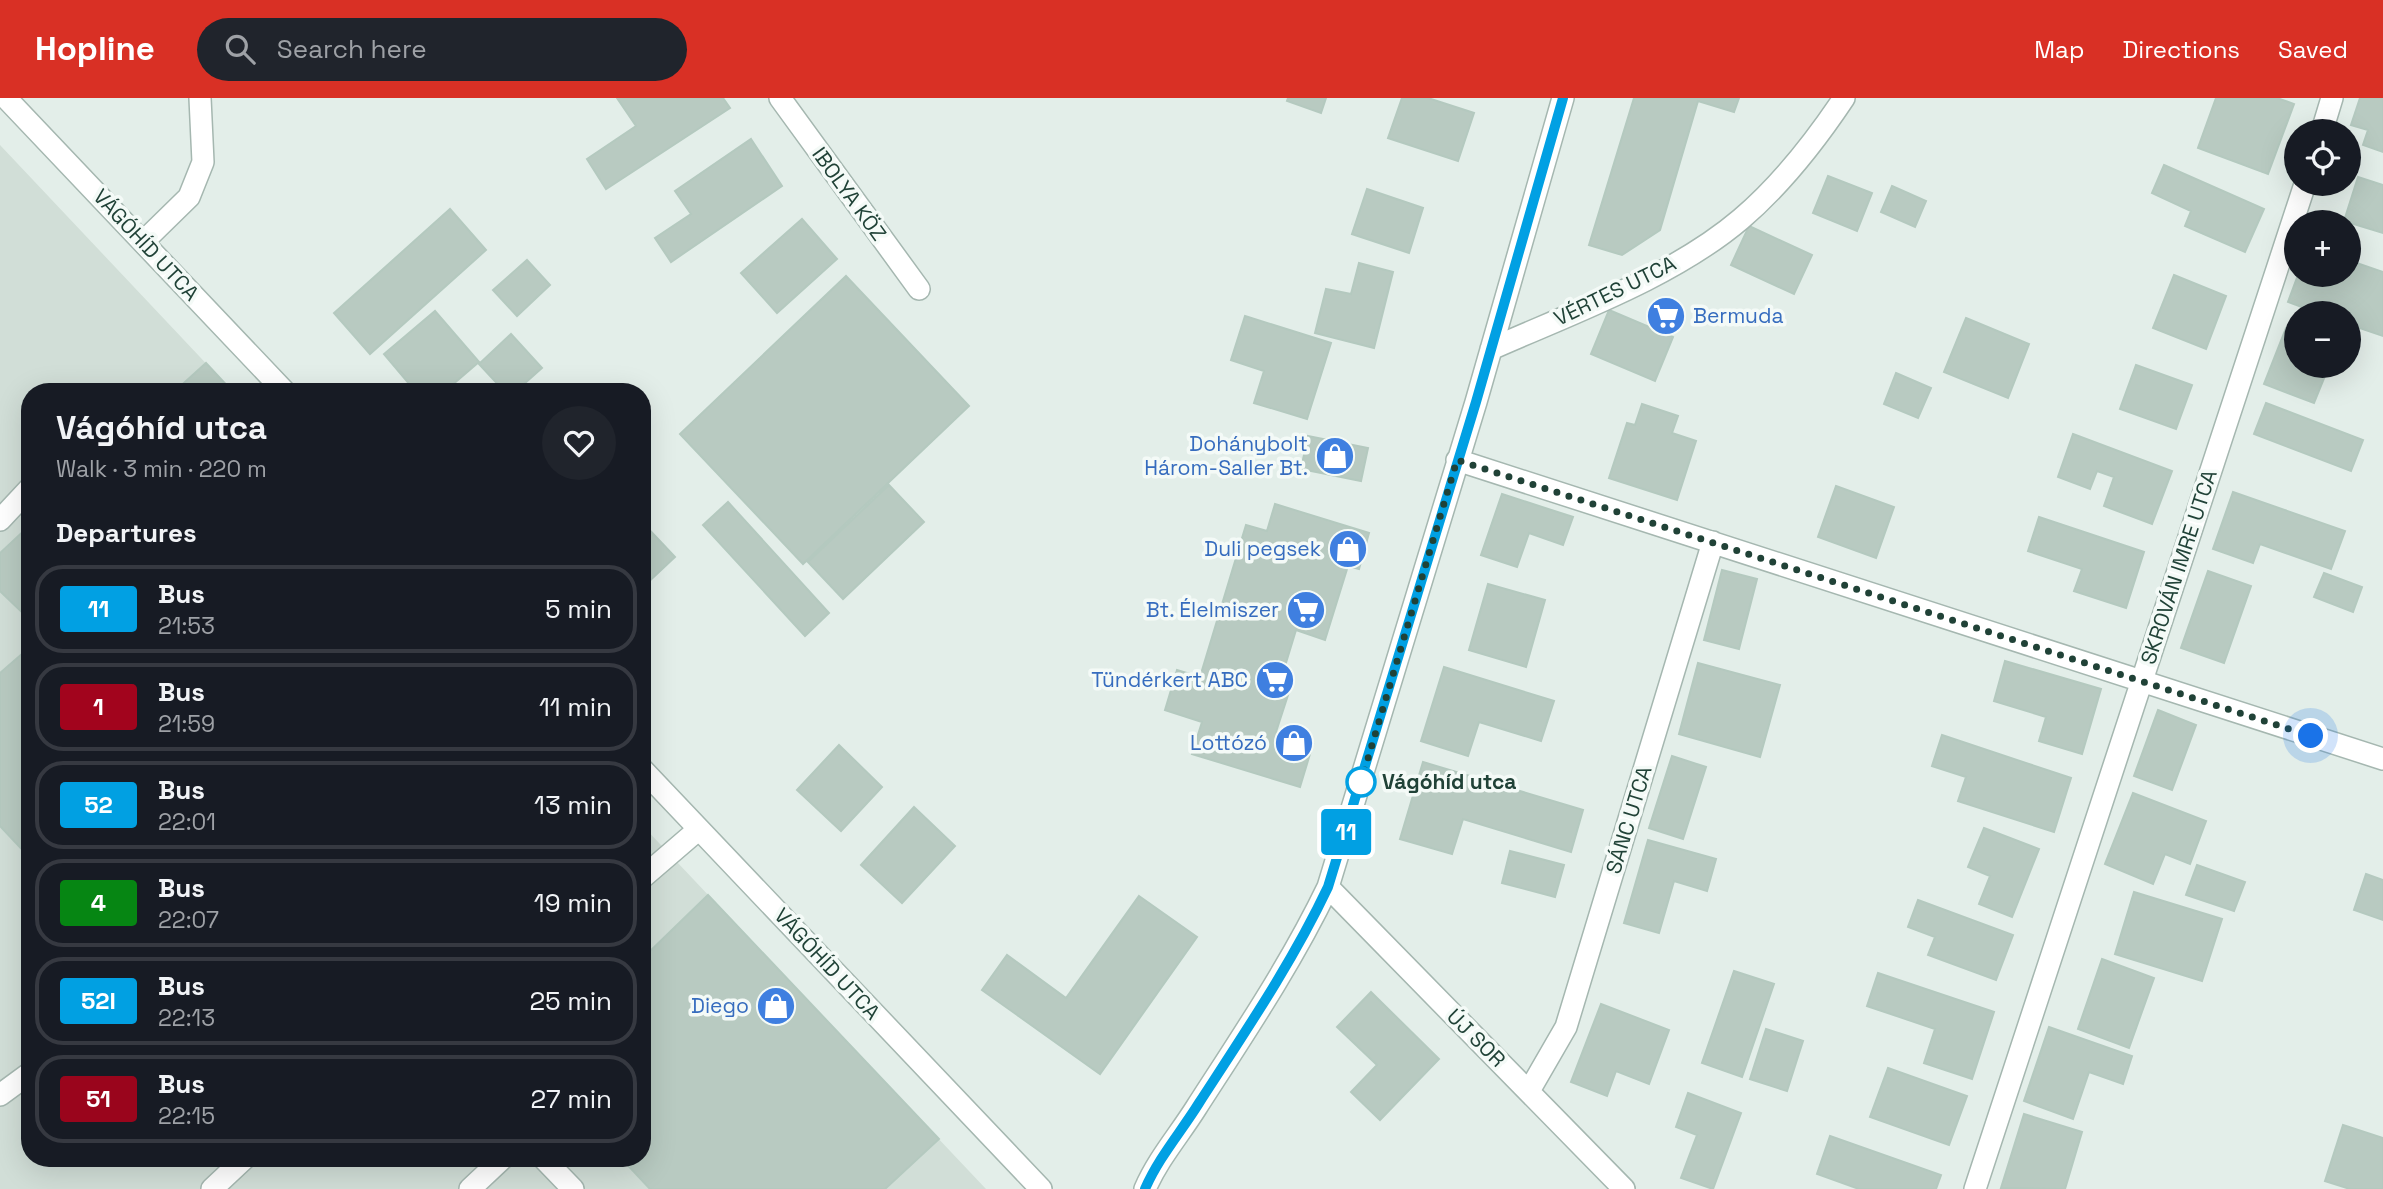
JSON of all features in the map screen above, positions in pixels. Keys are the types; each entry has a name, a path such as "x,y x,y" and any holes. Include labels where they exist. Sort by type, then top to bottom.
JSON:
{"street":[{"path":"142,242 189,197 202,162 200,98"},
{"path":"1145,1189 1156,1165 1301,944 1328,887 1491,349 1563,98"},
{"name":"VÉRTES UTCA","path":"1491,349 1660,273 1740,220 1802,158 1843,98"},
{"path":"2326,119 2332,98"},
{"name":"IBOLYA KÖZ","path":"785,101 919,289"},
{"name":"VÁGÓHÍD UTCA","path":"5,102 276,383"},
{"name":"SKROVÁN IMRE UTCA","path":"1975,1189 2301,196"},
{"path":"1457,460 2383,759"},
{"path":"0,520 21,498"},
{"name":"SÁNC UTCA","path":"1529,1091 1566,1027 1713,542"},
{"name":"VÁGÓHÍD UTCA","path":"651,778 1041,1189"},
{"path":"651,870 699,829"},
{"name":"ÚJ SOR","path":"1328,887 1624,1189"},
{"path":"0,1095 21,1080"},
{"path":"212,1189 235,1167"},
{"path":"470,1189 493,1167"},
{"path":"552,1167 573,1189"}],"shaded area":[{"path":"0,145 225,383 21,383 21,1167 651,1167 651,835 986,1189 0,1189"}],"building":[{"path":"617,98 723,98 730,108 606,189 587,159 636,126"},
{"path":"1288,98 1326,98 1321,113 1287,101"},
{"path":"1402,98 1428,98 1474,113 1458,161 1388,138"},
{"path":"1634,98 1739,98 1734,112 1698,101 1660,230 1622,255 1589,245"},
{"path":"2216,98 2277,98 2294,104 2288,119 2284,119 2284,131 2268,174 2198,148"},
{"path":"2360,98 2383,98 2383,152 2363,145 2368,130 2361,128 2361,119 2353,119"},
{"path":"751,139 782,186 671,262 655,238 691,214 675,191"},
{"path":"2164,165 2264,209 2245,252 2185,226 2191,211 2152,193"},
{"path":"1828,176 1872,193 1857,231 1813,213"},
{"path":"2361,178 2383,185 2383,233 2361,226 2361,210 2348,210 2352,196 2361,196"},
{"path":"1892,186 1926,201 1915,227 1881,212"},
{"path":"1367,189 1423,208 1409,253 1352,234"},
{"path":"450,209 486,250 370,354 334,313"},
{"path":"802,219 837,259 777,313 741,273"},
{"path":"1749,226 1812,255 1794,294 1731,265"},
{"path":"527,260 550,285 517,316 493,290"},
{"path":"1359,263 1393,272 1374,348 1315,333 1326,289 1351,294"},
{"path":"2361,264 2383,272 2383,336 2361,328 2361,301 2288,301 2294,287 2361,287"},
{"path":"2174,275 2226,296 2206,349 2153,328"},
{"path":"846,276 969,406 803,564 680,434"},
{"path":"1609,310 1673,337 1655,381 1591,354"},
{"path":"435,311 479,362 454,383 408,383 384,354"},
{"path":"1245,316 1331,343 1307,419 1254,403 1264,371 1231,360"},
{"path":"1966,318 2029,344 2008,398 1944,372"},
{"path":"2284,333 2284,378 2324,378 2314,403 2264,384"},
{"path":"511,334 542,368 525,383 497,383 479,364"},
{"path":"206,363 225,383 184,383"},
{"path":"2136,365 2192,385 2176,429 2120,409"},
{"path":"1896,373 1931,388 1918,418 1884,404"},
{"path":"2266,403 2363,440 2351,471 2254,434"},
{"path":"1642,404 1678,416 1672,433 1696,441 1677,500 1609,478 1627,423 1635,425"},
{"path":"2073,434 2172,471 2152,524 2104,506 2114,477 2097,471 2090,489 2058,477"},
{"path":"1308,436 1368,448 1361,481 1301,469"},
{"path":"889,485 924,522 843,599 808,562"},
{"path":"1836,486 1894,507 1876,558 1818,537"},
{"path":"2233,492 2345,531 2331,569 2260,544 2253,563 2213,549"},
{"path":"1502,494 1573,517 1563,545 1529,533 1517,567 1481,555"},
{"path":"728,502 829,613 805,636 703,525"},
{"path":"1275,504 1369,533 1359,569 1348,566 1325,640 1296,630 1278,689 1289,692 1276,732 1313,744 1300,787 1192,754 1202,722 1165,710 1177,670 1200,677 1246,525 1267,531"},
{"path":"2039,517 2144,552 2126,608 2074,591 2082,569 2028,551"},
{"path":"651,532 675,557 651,580"},
{"path":"21,533 21,611 0,591 0,553"},
{"path":"1722,570 1757,579 1739,649 1704,640"},
{"path":"2208,571 2251,586 2224,663 2181,648"},
{"path":"2324,573 2362,587 2353,612 2314,597"},
{"path":"1488,584 1545,600 1526,667 1469,650"},
{"path":"21,655 21,848 0,826 0,673"},
{"path":"2005,661 2101,689 2082,754 2039,741 2046,717 1994,701"},
{"path":"1698,663 1780,685 1760,757 1679,734"},
{"path":"1444,667 1554,701 1541,741 1479,722 1468,756 1421,741"},
{"path":"2158,710 2196,725 2172,790 2134,776"},
{"path":"1942,735 2071,778 2054,832 1958,801 1966,777 1932,766"},
{"path":"839,745 882,787 841,831 797,790"},
{"path":"1672,756 1706,767 1683,839 1649,828"},
{"path":"1423,762 1583,810 1571,852 1463,819 1452,854 1400,839"},
{"path":"2133,793 2206,821 2190,864 2165,854 2153,884 2105,864"},
{"path":"914,807 955,846 902,903 861,865"},
{"path":"1984,828 2039,849 2012,917 1979,904 1990,876 1968,867"},
{"path":"1648,840 1716,859 1707,891 1674,881 1659,933 1624,923"},
{"path":"1510,851 1564,865 1555,897 1502,883"},
{"path":"2197,865 2245,882 2234,911 2186,895"},
{"path":"2366,874 2383,880 2383,920 2354,910"},
{"path":"2134,892 2222,919 2202,981 2115,954"},
{"path":"708,895 939,1139 885,1189 650,1189 629,1167 651,1167 651,950"},
{"path":"1139,896 1197,937 1100,1074 982,990 1007,955 1066,998"},
{"path":"1918,900 2013,935 1996,980 1928,955 1935,937 1908,927"},
{"path":"2102,959 2154,978 2129,1048 2078,1029"},
{"path":"1734,971 1774,984 1742,1077 1702,1063"},
{"path":"1878,973 1994,1012 1972,1079 1924,1063 1935,1029 1867,1006"},
{"path":"1371,992 1439,1059 1380,1120 1351,1092 1377,1065 1337,1027"},
{"path":"1601,1004 1669,1030 1649,1084 1616,1071 1607,1096 1571,1082"},
{"path":"2049,1027 2132,1056 2123,1084 2089,1072 2073,1119 2024,1101"},
{"path":"1766,1029 1803,1041 1787,1091 1750,1079"},
{"path":"1888,1068 1967,1096 1949,1145 1870,1117"},
{"path":"1688,1093 1741,1113 1713,1189 1681,1178 1697,1135 1676,1127"},
{"path":"2024,1114 2082,1132 2065,1189 2001,1188"},
{"path":"2343,1125 2383,1138 2383,1189 2350,1189 2325,1181"},
{"path":"1830,1136 1941,1175 1936,1189 1859,1189 1817,1174"}],"bus line":[{"name":"11","path":"1145,1189 1156,1165 1301,944 1328,887 1437,522 1476,402 1563,98"}],"place":[{"name":"Bermuda","path":"1666,316"},
{"name":"Dohánybolt Három-Saller Bt.","path":"1335,456"},
{"name":"Duli pegsek","path":"1348,549"},
{"name":"Bt. Élelmiszer","path":"1306,610"},
{"name":"Tündérkert ABC","path":"1275,680"},
{"name":"Lottózó","path":"1294,743"},
{"name":"Vágóhíd utca","path":"1361,782"},
{"name":"Diego","path":"776,1006"}],"route":[{"path":"1361,782 1457,460 2311,736"}]}
